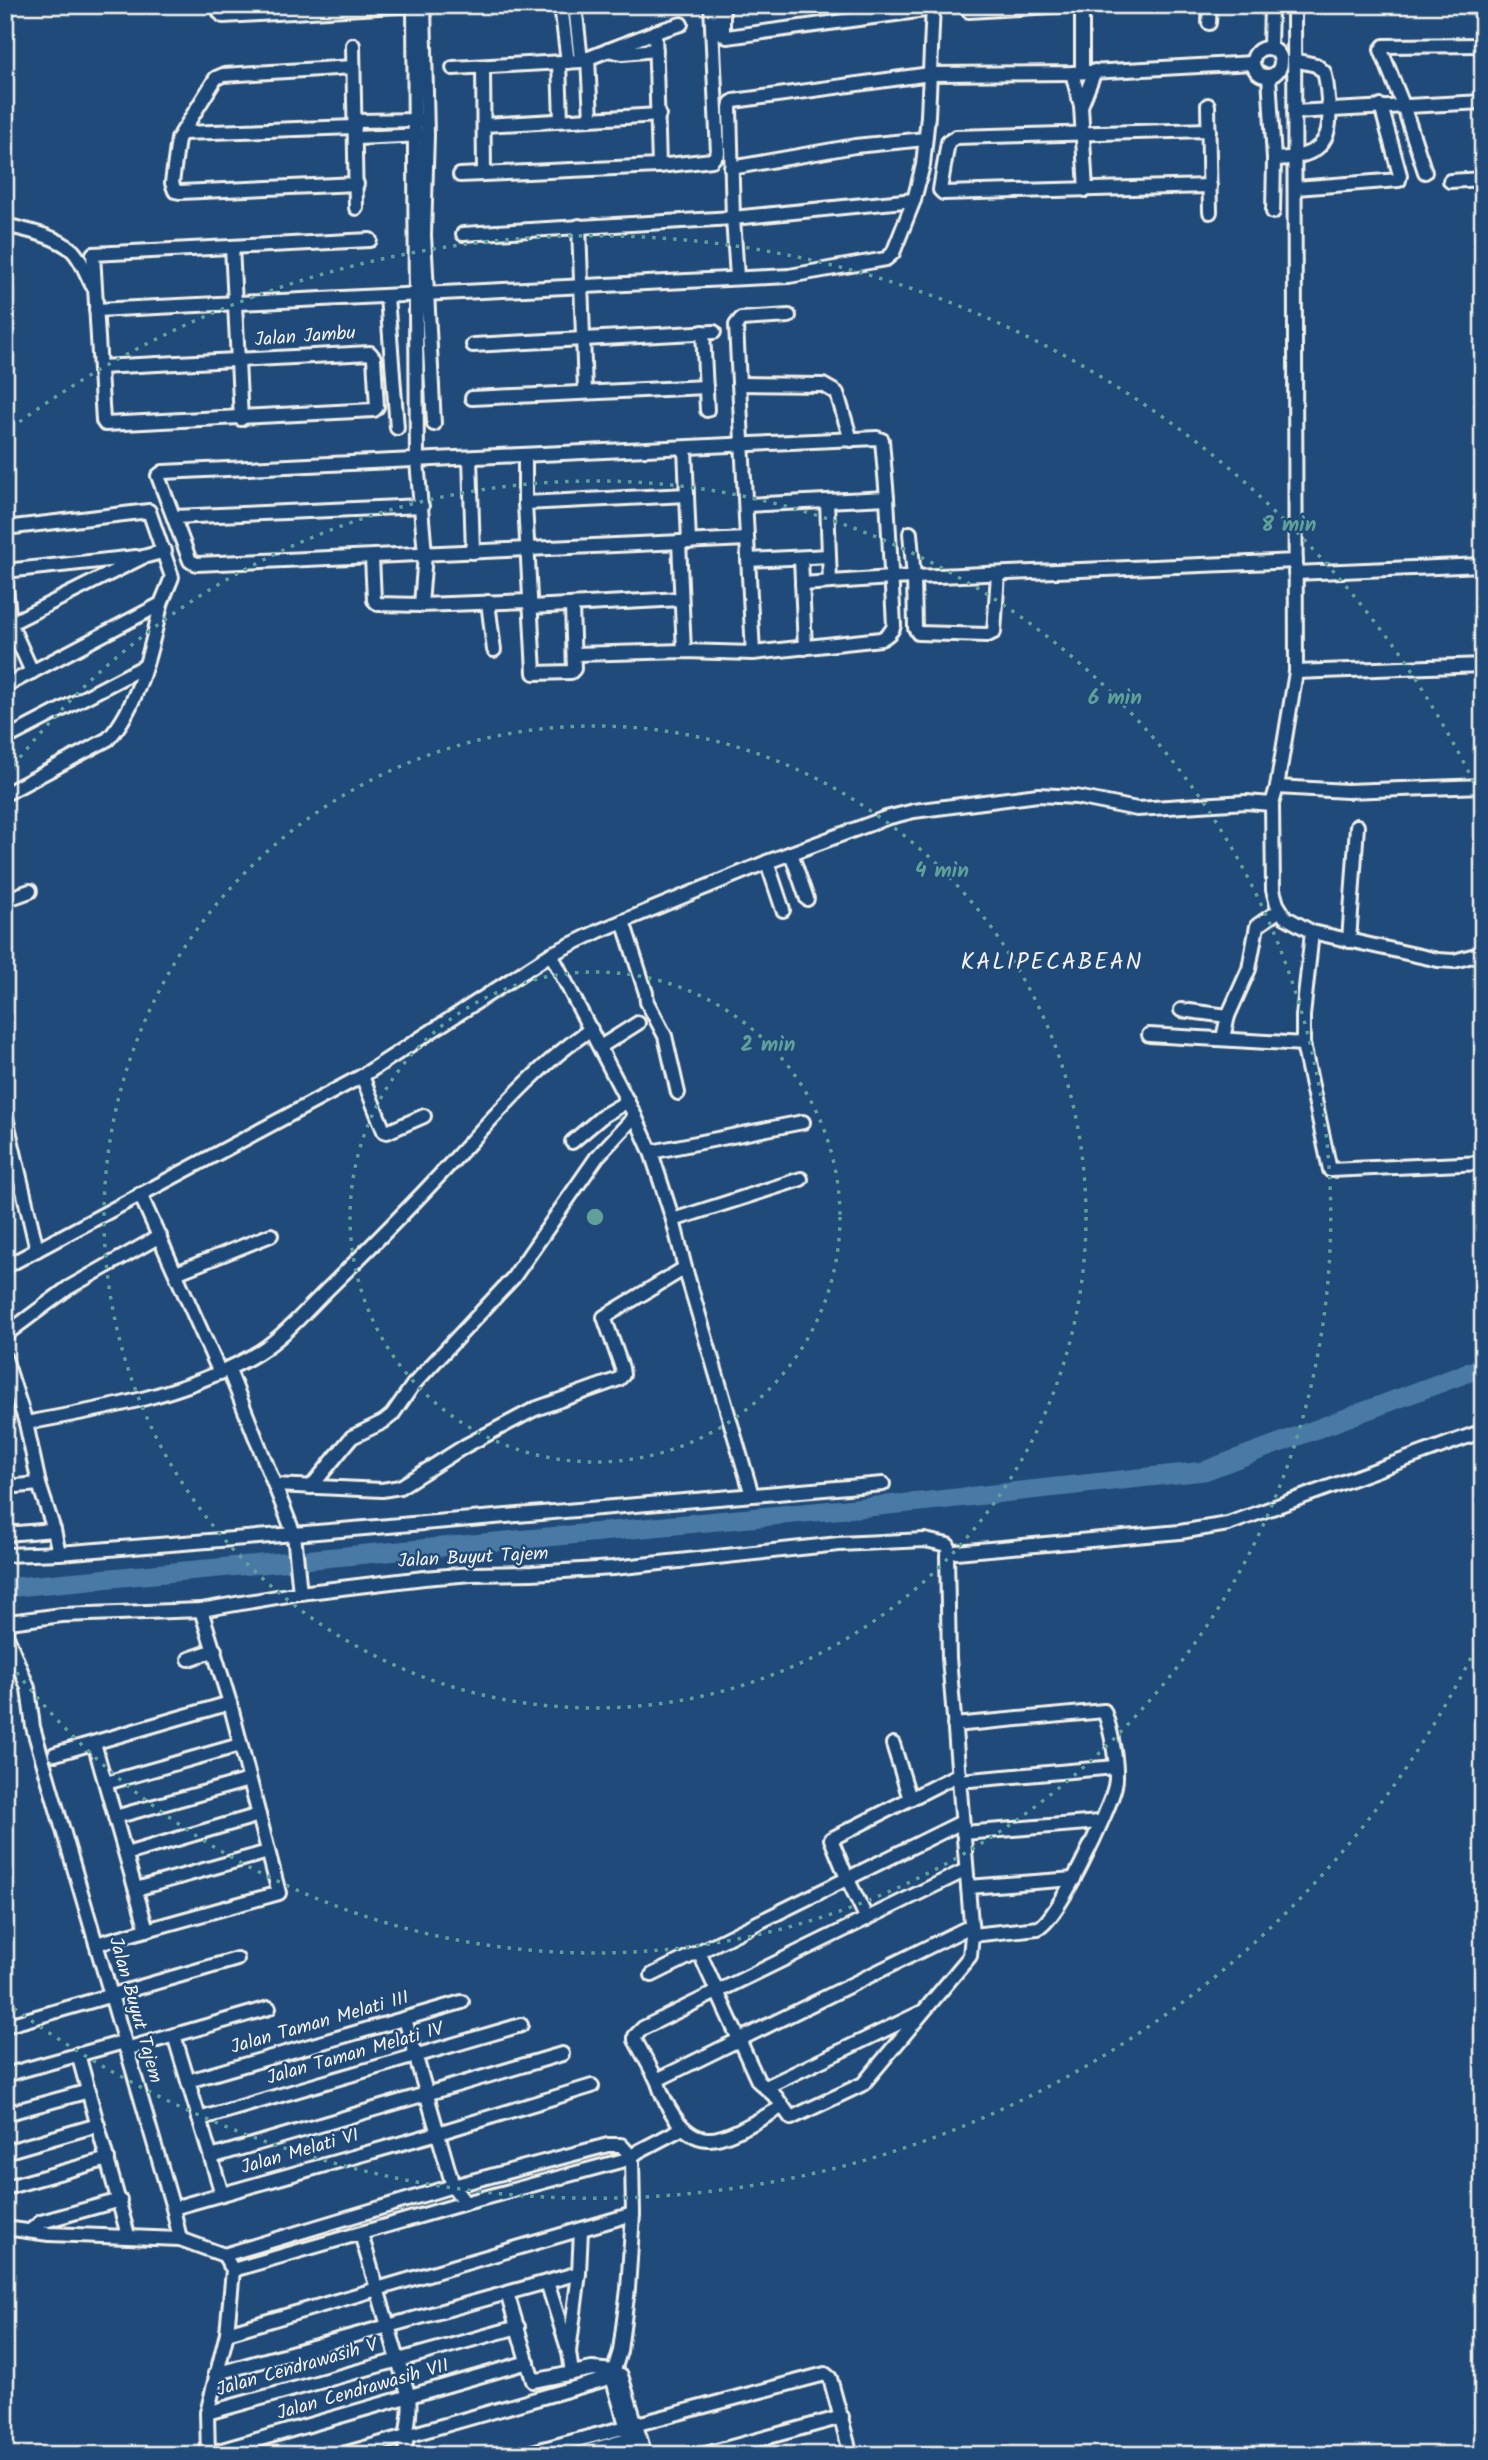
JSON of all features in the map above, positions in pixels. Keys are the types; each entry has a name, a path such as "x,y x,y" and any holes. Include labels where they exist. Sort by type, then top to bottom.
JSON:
{"street":[{"path":"219,5 223,16 414,5 422,135 414,235 423,295 434,424"},
{"path":"421,120 424,5"},
{"path":"561,5 591,118"},
{"path":"561,120 574,61 575,5"},
{"path":"460,175 709,162 718,153 711,5"},
{"path":"96,310 789,276 886,260 893,253 919,184 925,139 939,74 932,7 727,37 723,34 723,5"},
{"path":"969,11 1069,5"},
{"path":"1082,5 1081,106 1086,190"},
{"path":"1209,23 1210,5"},
{"path":"1271,5 1273,49 1281,62 1273,75 1273,212"},
{"path":"1294,5 1296,672 1272,804 1273,890 1280,910 1292,922 1312,932 1438,960 1454,961 1483,953"},
{"path":"453,68 574,61 681,24"},
{"path":"655,32 659,166"},
{"path":"1294,83 1258,73 1253,63 1256,54 1286,44 1295,44"},
{"path":"353,45 356,208"},
{"path":"1296,188 1399,180 1382,47 1483,45"},
{"path":"607,50 622,53 656,50"},
{"path":"1274,159 1295,158 1324,142 1329,133 1330,110 1324,72 1316,65 1294,61"},
{"path":"737,277 731,168 730,108 734,101 939,74 1083,72 1253,63"},
{"path":"353,67 223,75 213,81 178,139 172,183 175,191 180,192 357,184"},
{"path":"483,67 484,174"},
{"path":"1081,106 1083,72"},
{"path":"1294,111 1483,102"},
{"path":"1208,105 1210,212"},
{"path":"1391,106 1425,172"},
{"path":"485,125 659,115"},
{"path":"183,133 355,129 421,120"},
{"path":"355,129 422,135"},
{"path":"1209,130 951,138 948,142 940,190 943,193 1210,186"},
{"path":"731,168 855,146 925,139"},
{"path":"1450,181 1483,179"},
{"path":"463,234 733,218 914,200"},
{"path":"5,225 57,241 71,249 95,292"},
{"path":"579,226 585,391"},
{"path":"232,247 242,419 105,424 94,253 370,240"},
{"path":"421,605 425,554 417,461 423,295"},
{"path":"387,297 397,428"},
{"path":"752,653 736,323 741,319 789,316"},
{"path":"473,345 709,332 707,410"},
{"name":"Jalan Jambu","path":"100,367 367,353 372,355 377,407 374,411 242,419"},
{"path":"740,384 822,385 832,388 837,393 851,440"},
{"path":"472,398 706,387"},
{"path":"5,794 108,739 125,717 151,652 161,604 172,577 174,517 158,478 163,472 877,438 882,440 887,498 903,578 918,633 988,635 995,629 998,574"},
{"path":"684,651 681,599 687,495 685,448"},
{"path":"525,456 534,673 571,672 575,667 572,606"},
{"path":"470,458 473,552"},
{"path":"525,503 687,495"},
{"path":"746,505 887,498"},
{"path":"827,501 830,582"},
{"path":"174,517 422,506"},
{"path":"5,528 149,511 171,544 197,564 747,539"},
{"path":"575,654 684,651 752,653 881,639 892,631 894,625 910,533"},
{"path":"8,624 171,544"},
{"path":"748,560 829,556"},
{"path":"5,571 143,557"},
{"path":"372,557 374,600 377,604 488,602 572,606 681,599"},
{"path":"801,558 805,648"},
{"path":"802,584 998,574 1483,565"},
{"path":"5,579 8,624 32,672"},
{"path":"488,602 494,650"},
{"path":"5,686 161,604"},
{"path":"1296,672 1483,665"},
{"path":"5,739 145,666"},
{"path":"1277,787 1347,791 1483,786"},
{"path":"5,1267 362,1076 551,954 623,921 767,862 886,818 914,811 1038,795 1076,797 1137,809 1246,802 1272,804"},
{"path":"1349,941 1357,826"},
{"path":"791,853 807,898"},
{"path":"767,862 783,910"},
{"path":"5,900 30,891"},
{"path":"1223,1038 1228,1016 1249,969 1257,926 1280,910"},
{"path":"623,921 647,1002 665,1036 678,1093"},
{"path":"1312,932 1303,1016 1303,1044 1330,1170 1483,1163"},
{"path":"551,954 628,1101 651,1152 752,1495"},
{"path":"1181,1010 1228,1016"},
{"path":"600,1047 638,1023"},
{"path":"26,1423 158,1396 250,1358 274,1341 397,1222 528,1080 591,1028"},
{"path":"1149,1035 1303,1044"},
{"path":"362,1076 384,1131 424,1116"},
{"path":"572,1142 604,1115 628,1101"},
{"path":"5,1113 37,1250"},
{"path":"312,1487 352,1437 392,1415 413,1385 513,1278 597,1157 635,1116"},
{"path":"651,1152 803,1122"},
{"path":"673,1220 801,1179"},
{"path":"144,1192 160,1237 224,1371 295,1536 299,1589"},
{"path":"176,1273 271,1235"},
{"path":"5,1335 68,1288 160,1237"},
{"path":"275,1485 382,1490 400,1487 465,1446 535,1409 620,1379 623,1375 622,1368 604,1317 685,1268"},
{"path":"5,1358 26,1423 39,1484 59,1553"},
{"name":"Jalan Buyut Tajem","path":"180,2239 33,1727 28,1688 5,1629 9,1622 62,1615 201,1610 299,1589 472,1574 613,1568 839,1544 925,1540 950,1551 1180,1532 1228,1524 1483,1431"},
{"path":"5,1487 39,1484"},
{"path":"5,1555 295,1536 883,1484"},
{"path":"5,1534 54,1530"},
{"path":"699,1952 758,2081 791,2118 863,2084 970,1956 968,1887 949,1658 950,1551"},
{"path":"96,1944 279,1893 230,1703 201,1610"},
{"path":"189,1659 215,1650"},
{"path":"55,1754 230,1703"},
{"path":"657,2080 971,1930 1042,1927 1074,1879 1109,1806 1115,1784 1115,1767 1104,1711 954,1725"},
{"path":"94,1743 147,1930"},
{"path":"893,1744 910,1799"},
{"path":"106,1783 240,1745"},
{"path":"867,1919 831,1839 910,1799 959,1778 1115,1767"},
{"path":"116,1817 249,1780"},
{"path":"126,1854 259,1815"},
{"path":"652,1975 847,1878 963,1828 1100,1822"},
{"path":"136,1889 268,1852"},
{"path":"782,2107 724,2136 708,2140 683,2128 666,2102 635,2040 638,2032 966,1870"},
{"path":"968,1887 1074,1879"},
{"path":"5,2026 236,1959"},
{"name":"Jalan Taman Melati III","path":"188,2081 462,2002"},
{"path":"5,2075 78,2054 174,2035 269,2008"},
{"path":"766,2087 927,2009"},
{"path":"405,2019 453,2186 465,2203"},
{"name":"Jalan Taman Melati IV","path":"199,2119 521,2025"},
{"path":"174,2035 222,2194"},
{"path":"78,2054 128,2235"},
{"path":"211,2157 562,2054"},
{"name":"Jalan Melati VI","path":"173,2208 592,2086"},
{"path":"5,2114 89,2091"},
{"path":"5,2152 98,2125"},
{"path":"233,2270 635,2154 683,2128"},
{"path":"5,2228 49,2234 180,2239 224,2255 453,2186 608,2145 621,2145 635,2154"},
{"path":"635,2154 634,2214 628,2289 616,2374 635,2455"},
{"path":"5,2188 108,2159"},
{"path":"30,2231 41,2222 120,2200"},
{"path":"227,2333 634,2214"},
{"path":"569,2352 579,2273 581,2230"},
{"path":"362,2234 409,2397 411,2412 404,2437 405,2455"},
{"path":"208,2454 207,2413 227,2333 233,2270 224,2255"},
{"path":"215,2374 579,2273"},
{"path":"547,2282 569,2352 572,2373"},
{"path":"508,2294 533,2381 601,2369 616,2374"},
{"name":"Jalan Cendrawasih V","path":"207,2413 518,2328"},
{"name":"Jalan Cendrawasih VII","path":"208,2454 528,2362"},
{"path":"340,2455 616,2374"},
{"path":"523,2454 630,2429 825,2374 830,2378 851,2455"},
{"path":"702,2455 842,2417"},
{"path":"574,2455 630,2429"},
{"path":"630,2429 645,2455"}],"waterway":[{"path":"5,1588 920,1502 1204,1471 1483,1367"}],"district":[{"name":"KALIPECABEAN","path":"1052,963"}]}
